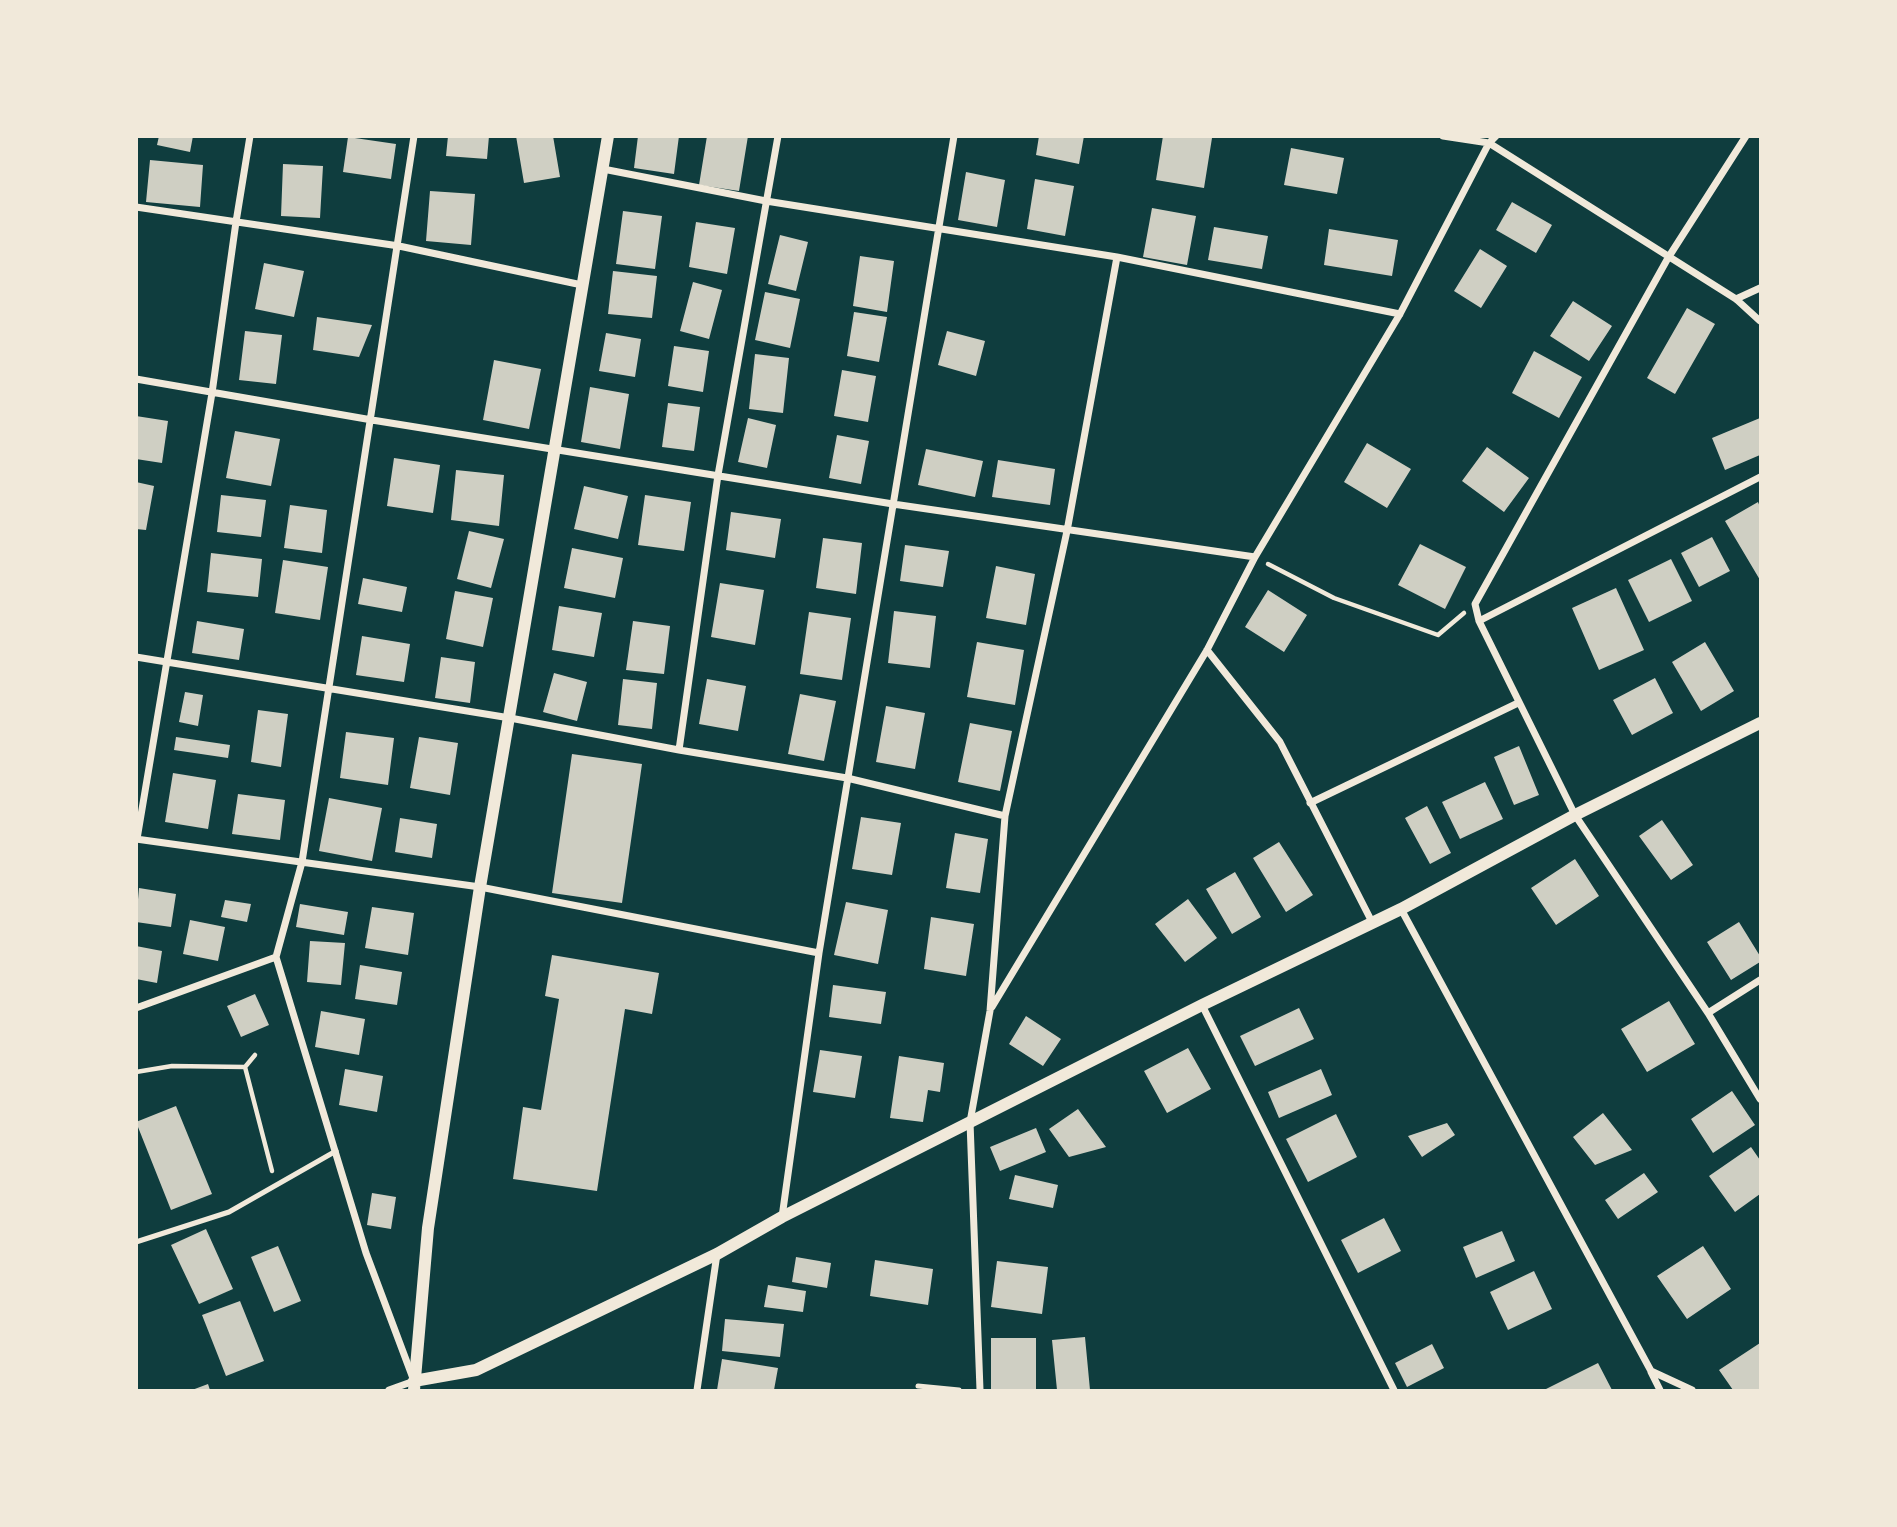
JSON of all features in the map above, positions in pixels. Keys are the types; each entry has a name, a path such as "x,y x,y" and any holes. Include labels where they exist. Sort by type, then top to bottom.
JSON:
{"street":[{"path":"250,136 212,393 137,839 480,887 819,953"},
{"path":"414,136 302,862 276,957 366,1253 414,1386"},
{"path":"414,1386 428,1228 480,887 608,136"},
{"path":"679,750 718,475 778,136"},
{"path":"782,1217 819,953 954,136"},
{"path":"1443,136 1488,140 1735,299 1760,321"},
{"path":"990,1011 1207,650 1255,557 1400,314 1488,140 1496,136"},
{"path":"1746,136 1668,258 1475,604 1479,621 1575,815 1708,1013 1760,1099"},
{"path":"603,169 766,201 1117,257 1400,314"},
{"path":"136,207 398,246 582,285"},
{"path":"980,1391 970,1122 990,1011 1005,816 1067,531 1117,257"},
{"path":"1735,299 1760,288"},
{"path":"136,379 893,504 1255,557"},
{"path":"1479,621 1760,477"},
{"path":"1207,650 1280,742 1372,922"},
{"path":"136,657 510,718 847,778 1005,816"},
{"path":"1310,803 1518,703"},
{"path":"389,1391 476,1370 717,1254 782,1217 1202,1005 1401,909 1575,815 1760,723"},
{"path":"1401,909 1660,1391"},
{"path":"136,1008 276,957"},
{"path":"1708,1013 1760,980"},
{"path":"1202,1005 1394,1391"},
{"path":"697,1391 717,1254"},
{"path":"1651,1371 1692,1391"}],"lane":[{"path":"136,1242 229,1212 336,1151"},
{"path":"918,1386 959,1391"}],"path":[{"path":"1255,557 1334,598 1438,635 1475,604"},
{"path":"136,1072 172,1066 245,1067 256,1055"},
{"path":"245,1067 276,1187"}],"building":[{"path":"159,136 193,136 190,152 157,145"},
{"path":"448,136 489,136 487,159 446,156"},
{"path":"516,136 553,136 560,177 524,183"},
{"path":"638,136 679,136 674,174 634,168"},
{"path":"707,136 748,136 739,191 699,185"},
{"path":"1039,136 1084,136 1079,164 1036,155"},
{"path":"1163,136 1212,138 1204,188 1156,180"},
{"path":"348,137 396,144 391,179 343,172"},
{"path":"1291,148 1344,158 1337,194 1284,185"},
{"path":"150,160 203,165 200,207 146,202"},
{"path":"283,164 323,166 320,218 281,216"},
{"path":"966,172 1005,180 997,227 958,220"},
{"path":"1035,179 1074,186 1065,236 1027,229"},
{"path":"430,191 475,194 471,245 426,241"},
{"path":"1512,202 1552,225 1536,253 1496,230"},
{"path":"1152,208 1196,216 1187,265 1143,257"},
{"path":"623,211 662,216 655,269 616,264"},
{"path":"696,222 735,228 727,274 689,267"},
{"path":"1214,227 1268,236 1262,269 1208,260"},
{"path":"1329,229 1398,240 1392,276 1324,265"},
{"path":"780,235 808,242 796,291 768,284"},
{"path":"1480,249 1507,266 1481,308 1454,291"},
{"path":"860,256 894,261 887,312 853,306"},
{"path":"264,263 304,271 294,317 255,309"},
{"path":"613,271 657,276 652,318 608,314"},
{"path":"693,282 722,290 709,339 680,331"},
{"path":"765,292 800,299 790,348 755,340"},
{"path":"1573,301 1612,326 1589,361 1550,336"},
{"path":"1687,308 1715,324 1675,394 1647,378"},
{"path":"854,312 887,317 879,362 847,356"},
{"path":"317,317 372,325 359,357 313,350"},
{"path":"245,331 282,335 276,384 239,380"},
{"path":"947,331 985,341 976,376 938,365"},
{"path":"606,333 641,339 635,377 599,371"},
{"path":"674,346 709,351 703,392 668,386"},
{"path":"1534,351 1582,377 1559,418 1512,393"},
{"path":"755,354 789,358 783,413 749,409"},
{"path":"494,360 541,369 529,429 483,420"},
{"path":"842,370 876,376 868,422 834,416"},
{"path":"590,387 629,394 620,449 581,442"},
{"path":"668,403 700,407 694,451 662,447"},
{"path":"136,416 168,421 162,463 136,459"},
{"path":"748,418 776,425 767,468 738,462"},
{"path":"1760,418 1760,455 1725,470 1712,438"},
{"path":"235,431 280,439 271,486 226,478"},
{"path":"837,435 869,441 861,484 829,478"},
{"path":"1367,443 1411,469 1387,508 1344,482"},
{"path":"1487,447 1529,478 1504,512 1462,481"},
{"path":"926,449 983,461 975,497 918,485"},
{"path":"394,458 440,465 433,513 387,506"},
{"path":"998,460 1055,469 1050,505 992,497"},
{"path":"456,470 504,475 499,526 451,520"},
{"path":"136,482 154,486 146,530 136,529"},
{"path":"584,486 628,496 618,539 574,529"},
{"path":"221,495 266,500 261,537 217,532"},
{"path":"645,495 691,502 684,551 638,545"},
{"path":"1758,502 1760,507 1760,580 1725,521"},
{"path":"290,505 327,510 322,553 284,548"},
{"path":"731,512 781,519 775,558 726,550"},
{"path":"469,531 504,539 491,588 457,579"},
{"path":"1712,537 1730,571 1699,587 1681,553"},
{"path":"823,538 862,543 856,594 816,588"},
{"path":"1420,544 1466,567 1445,609 1398,585"},
{"path":"905,545 949,551 943,587 900,581"},
{"path":"572,548 623,558 615,598 564,588"},
{"path":"211,553 262,559 258,597 207,592"},
{"path":"1671,559 1692,601 1649,622 1628,580"},
{"path":"283,560 328,567 320,620 275,613"},
{"path":"996,566 1035,574 1026,625 986,618"},
{"path":"363,578 407,587 402,612 358,604"},
{"path":"720,583 764,590 755,645 711,637"},
{"path":"1616,588 1644,650 1599,670 1572,608"},
{"path":"1268,590 1307,615 1284,652 1245,627"},
{"path":"455,591 493,598 483,647 446,639"},
{"path":"559,606 602,613 594,657 552,650"},
{"path":"894,611 936,616 930,668 888,663"},
{"path":"809,612 851,618 842,680 800,674"},
{"path":"197,621 244,629 239,660 192,653"},
{"path":"633,621 670,626 664,674 626,670"},
{"path":"362,636 410,644 404,682 356,675"},
{"path":"977,642 1024,650 1015,705 967,697"},
{"path":"1705,642 1734,691 1701,711 1672,662"},
{"path":"441,657 475,662 470,703 435,698"},
{"path":"554,673 587,682 577,721 543,712"},
{"path":"1655,678 1673,713 1632,735 1613,700"},
{"path":"623,679 657,683 652,729 618,725"},
{"path":"707,679 746,686 738,731 699,724"},
{"path":"185,692 203,695 198,726 179,722"},
{"path":"800,694 836,701 824,761 788,754"},
{"path":"886,706 925,713 915,769 876,762"},
{"path":"258,710 288,714 281,767 251,762"},
{"path":"970,723 1012,731 1000,791 958,782"},
{"path":"346,732 394,738 388,785 340,778"},
{"path":"176,737 230,745 228,758 174,750"},
{"path":"419,737 458,743 450,795 410,788"},
{"path":"1519,746 1539,795 1514,805 1494,757"},
{"path":"572,754 642,764 622,903 552,893"},
{"path":"173,773 216,780 208,829 165,822"},
{"path":"1485,782 1503,819 1460,839 1442,802"},
{"path":"238,794 285,800 280,840 232,834"},
{"path":"329,798 382,808 372,861 319,851"},
{"path":"1427,806 1451,853 1430,864 1405,818"},
{"path":"861,817 901,823 892,875 852,869"},
{"path":"400,818 437,824 432,858 395,852"},
{"path":"1662,820 1693,865 1671,880 1639,836"},
{"path":"955,833 988,839 980,893 946,888"},
{"path":"1279,842 1313,895 1286,912 1253,858"},
{"path":"1575,859 1599,896 1556,925 1531,888"},
{"path":"1235,872 1261,917 1232,934 1206,889"},
{"path":"139,888 176,894 171,927 136,922"},
{"path":"1188,899 1217,938 1185,962 1155,924"},
{"path":"225,900 251,904 247,922 221,917"},
{"path":"846,902 888,910 878,964 834,955"},
{"path":"300,904 348,912 344,935 296,927"},
{"path":"372,907 414,913 408,955 365,948"},
{"path":"931,917 974,924 966,976 924,969"},
{"path":"190,920 225,927 218,961 183,954"},
{"path":"1739,922 1760,956 1760,962 1731,980 1707,942"},
{"path":"310,941 345,943 341,985 307,982"},
{"path":"136,946 162,951 157,983 136,979"},
{"path":"552,955 659,973 652,1014 625,1009 597,1191 513,1179 523,1107 541,1110 559,999 545,996"},
{"path":"360,965 402,972 397,1005 355,999"},
{"path":"833,985 886,992 881,1024 829,1017"},
{"path":"255,994 269,1025 241,1037 227,1006"},
{"path":"1669,1001 1695,1044 1647,1072 1621,1029"},
{"path":"1299,1008 1314,1039 1255,1066 1240,1036"},
{"path":"321,1011 365,1019 359,1055 315,1047"},
{"path":"1026,1016 1061,1039 1043,1066 1009,1044"},
{"path":"1188,1048 1211,1089 1167,1113 1144,1071"},
{"path":"820,1050 862,1056 855,1098 813,1092"},
{"path":"899,1056 944,1063 940,1092 928,1090 923,1122 890,1118"},
{"path":"345,1069 383,1076 377,1112 339,1105"},
{"path":"1321,1069 1332,1095 1279,1118 1268,1092"},
{"path":"1732,1091 1755,1125 1713,1153 1691,1119"},
{"path":"176,1106 212,1194 171,1210 136,1122"},
{"path":"1078,1109 1106,1147 1069,1157 1049,1129"},
{"path":"1603,1113 1632,1150 1595,1165 1573,1137"},
{"path":"1336,1114 1357,1157 1308,1182 1286,1139"},
{"path":"1447,1123 1455,1135 1422,1157 1408,1136"},
{"path":"1036,1128 1046,1152 1000,1171 990,1147"},
{"path":"1751,1147 1760,1160 1760,1194 1735,1212 1709,1176"},
{"path":"1644,1173 1658,1192 1618,1219 1605,1200"},
{"path":"1015,1175 1058,1185 1053,1208 1009,1199"},
{"path":"372,1193 396,1197 391,1229 367,1225"},
{"path":"1384,1218 1401,1251 1358,1273 1341,1240"},
{"path":"206,1229 233,1289 199,1304 171,1245"},
{"path":"1502,1231 1515,1261 1476,1278 1463,1247"},
{"path":"278,1246 301,1301 274,1312 251,1257"},
{"path":"1703,1246 1731,1289 1687,1319 1657,1276"},
{"path":"796,1257 831,1263 827,1288 792,1282"},
{"path":"875,1260 933,1269 928,1305 870,1296"},
{"path":"997,1261 1048,1267 1042,1314 991,1307"},
{"path":"1534,1271 1552,1309 1508,1330 1490,1292"},
{"path":"768,1285 806,1291 803,1312 764,1307"},
{"path":"240,1301 264,1361 226,1376 202,1315"},
{"path":"725,1319 784,1324 780,1357 722,1351"},
{"path":"1085,1337 1090,1390 1057,1390 1052,1340"},
{"path":"991,1338 1036,1338 1036,1390 991,1390"},
{"path":"1760,1343 1760,1390 1733,1390 1719,1370"},
{"path":"1432,1344 1444,1368 1407,1387 1395,1363"},
{"path":"722,1359 778,1368 774,1390 717,1390"},
{"path":"1598,1363 1612,1390 1544,1390"},
{"path":"208,1384 210,1390 192,1390"}]}
